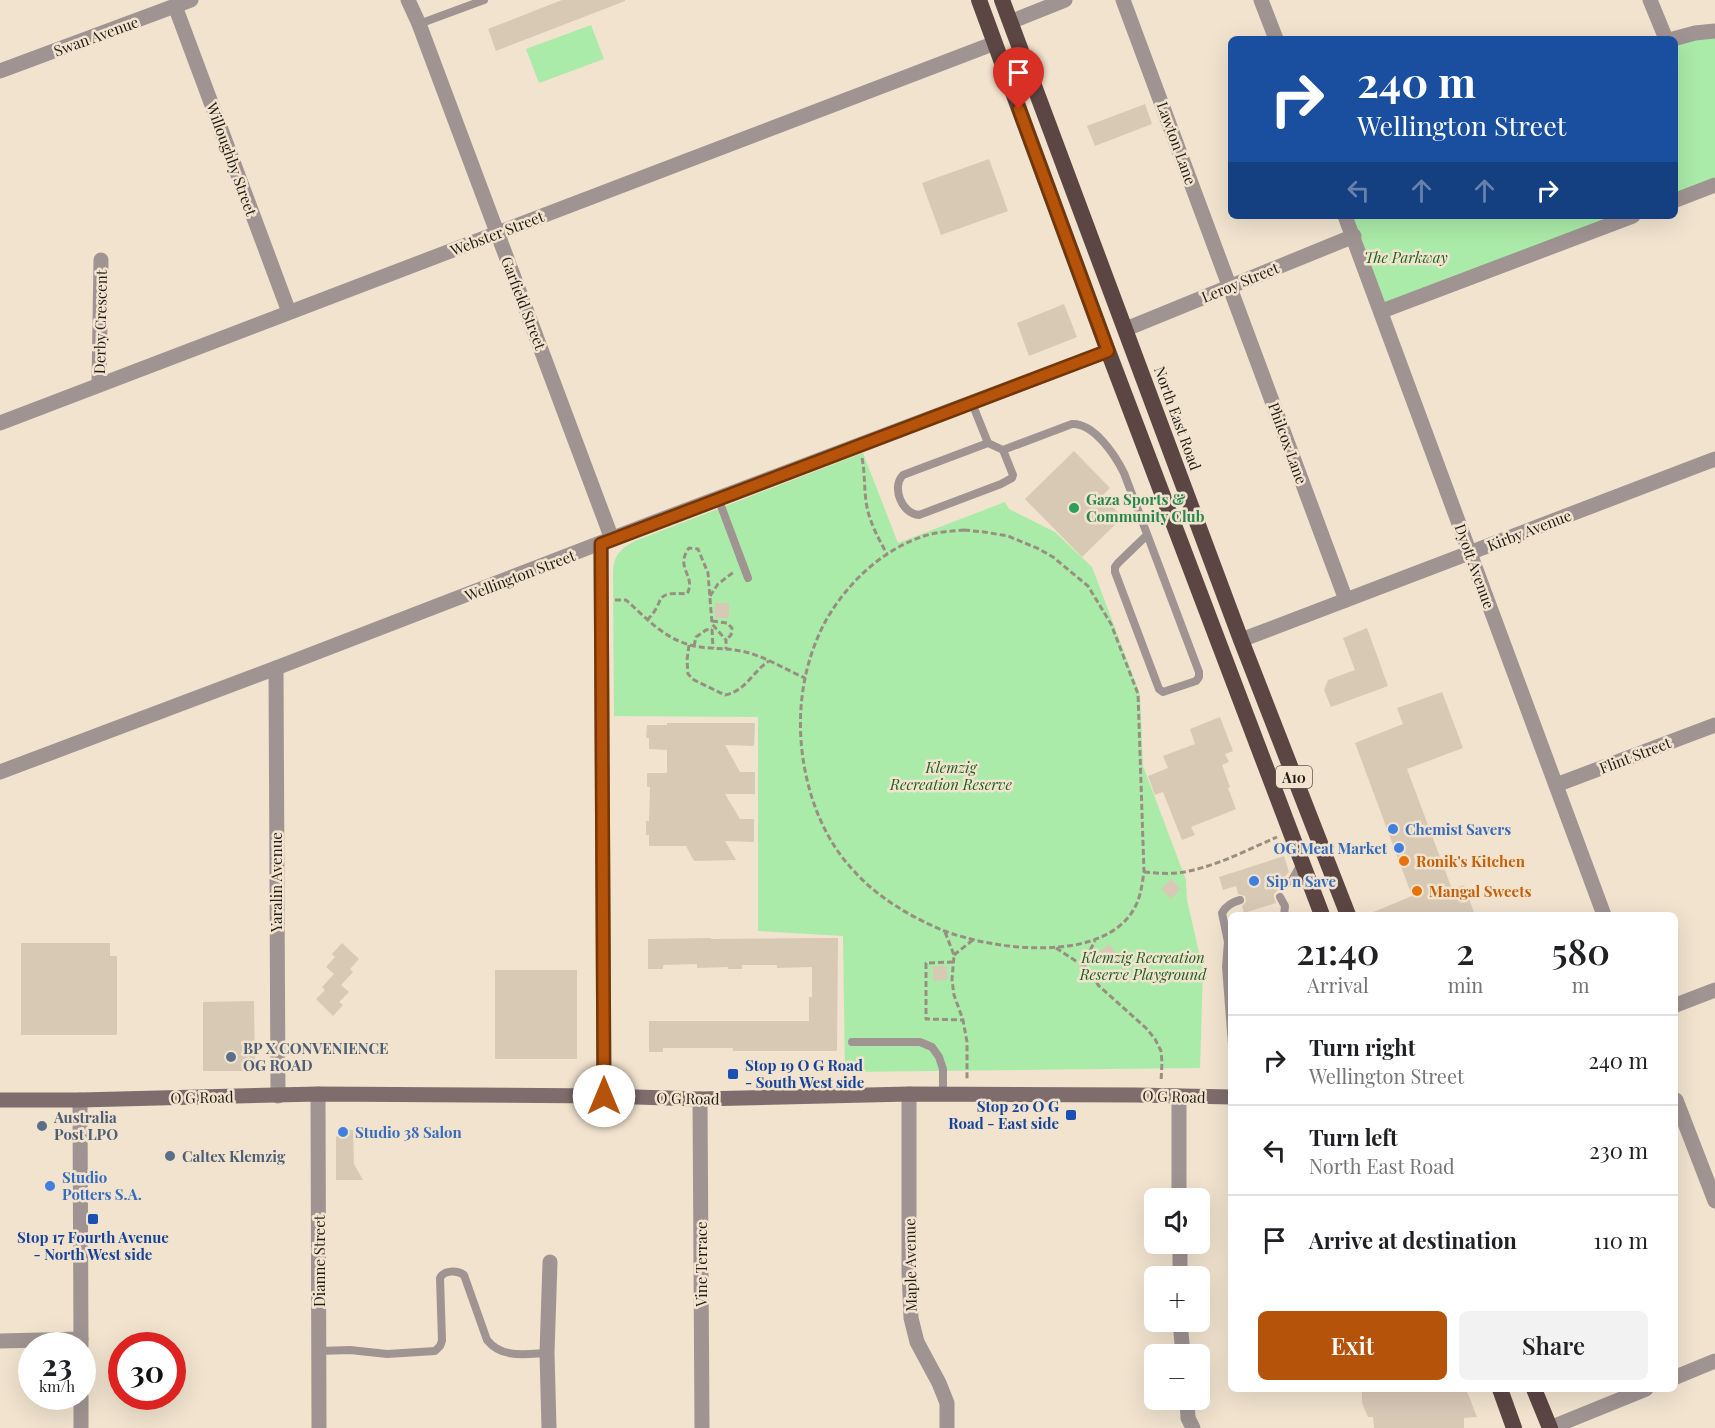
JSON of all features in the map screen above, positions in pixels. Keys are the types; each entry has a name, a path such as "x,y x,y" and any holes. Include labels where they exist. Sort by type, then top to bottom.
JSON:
{"highway":[{"name":"A10","path":"979,0 1108,351 1302,861 1318,912"},
{"name":"North East Road","path":"1002,0 1241,640 1346,912"},
{"path":"995,43 1010,22"},
{"path":"1108,351 1126,328"},
{"path":"1220,648 1241,640"},
{"path":"1501,1392 1514,1428"},
{"path":"1535,1392 1549,1428"}],"main road":[{"name":"O G Road","path":"0,1100 318,1094 700,1099 909,1094 1228,1097"}],"street":[{"name":"Swan Avenue","path":"0,71 191,0"},
{"name":"Garfield Street","path":"408,0 497,233 607,541 602,600 604,1096"},
{"path":"1010,22 1065,0"},
{"name":"Lawton Lane","path":"1124,0 1230,286"},
{"path":"1261,0 1275,36"},
{"path":"1650,0 1665,36"},
{"name":"Willoughby Street","path":"175,6 289,312"},
{"path":"1678,38 1715,31"},
{"name":"Webster Street","path":"0,423 995,43"},
{"path":"1678,199 1715,186"},
{"name":"Dyott Avenue","path":"1347,219 1603,912"},
{"path":"1382,311 1625,219"},
{"name":"Leroy Street","path":"1126,328 1354,236"},
{"name":"Derby Crescent","path":"99,384 101,260"},
{"name":"Philcox Lane","path":"1230,286 1346,600"},
{"name":"Wellington Street","path":"0,772 1108,351"},
{"name":"Kirby Avenue","path":"1241,640 1715,459"},
{"name":"Yaralin Avenue","path":"276,668 278,1096"},
{"name":"Flint Street","path":"1556,785 1715,725"},
{"path":"1678,1004 1715,990"},
{"name":"Dianne Street","path":"318,1094 319,1428"},
{"name":"Maple Avenue","path":"909,1094 911,1318 917,1342 947,1403 947,1428"},
{"path":"1179,1096 1179,1188"},
{"name":"Vine Terrace","path":"700,1099 702,1428"},
{"path":"80,1100 81,1332"},
{"path":"1678,1106 1715,1201"},
{"path":"549,1428 547,1353 550,1262"},
{"path":"0,1341 18,1341"},
{"path":"1678,1376 1715,1361"},
{"path":"1549,1428 1639,1392"},
{"path":"81,1410 81,1428"},
{"path":"1188,1410 1188,1418 1193,1428"}],"lane":[{"path":"419,24 484,0"},
{"path":"972,403 988,443 1003,450 1013,475 1009,481 919,515 906,510 897,487 898,480 903,475 988,443"},
{"path":"1003,450 1072,424 1079,424 1102,441 1115,456 1124,473 1199,672 1196,681 1162,692 1114,567 1147,535"},
{"path":"718,498 748,578"},
{"path":"1285,885 1292,880 1302,861"},
{"path":"1280,897 1285,906 1284,912"},
{"path":"1228,934 1222,913 1225,908 1240,900"},
{"path":"852,1042 920,1042 932,1047 943,1069 943,1094"},
{"path":"319,1351 350,1350 387,1354 435,1351 442,1341 439,1281 441,1275 448,1272 460,1272 464,1275 487,1340 491,1345 505,1354 547,1353"}],"path":[{"path":"857,446 866,475 868,512 887,554"},
{"path":"964,530 1008,536 1039,549 1065,566 1088,586 1111,624 1138,694 1144,872 1141,894 1135,908 1123,924 1110,933 1082,944 1054,947 1011,945 974,939 917,919 894,905 872,889 852,869 822,825 805,773 800,735 801,700 805,678 818,635 843,594 862,573 887,554 923,536 964,530"},
{"path":"647,620 657,609 662,596 670,593 687,594 690,589 689,576 683,566 684,554 689,548 698,549 708,573 713,648"},
{"path":"710,598 718,584 744,567"},
{"path":"602,600 626,600 647,620 680,642 742,651 805,678"},
{"path":"712,622 727,623 732,628 726,640"},
{"path":"712,622 726,640 726,649"},
{"path":"712,629 696,637 692,645 687,660 688,674 694,680 725,695 739,690 769,661"},
{"path":"1144,872 1176,873 1192,870 1240,853 1290,831"},
{"path":"944,930 954,955 952,980 954,995 963,1020 967,1042 967,1094"},
{"path":"954,955 974,939"},
{"path":"1085,967 1086,958 1095,940"},
{"path":"1054,947 1085,967 1099,986 1139,1021 1155,1039 1161,1051 1162,1062 1160,1095"},
{"path":"953,962 926,963 926,1020 963,1020"}],"green space":[{"path":"591,25 604,59 539,83 526,49"},
{"path":"1715,33 1715,185 1678,199 1678,40"},
{"name":"The Parkway","path":"1347,219 1625,219 1382,311"},
{"name":"Klemzig Recreation Reserve","path":"863,453 898,543 1005,502 1009,509 1055,532 1092,567 1140,694 1143,766 1186,880 1187,900 1203,970 1200,1068 845,1072 843,936 758,931 758,717 614,716 613,571 617,556 622,549 635,541"}],"building":[{"path":"562,0 625,1 496,51 488,29"},
{"path":"1145,104 1152,124 1095,146 1087,126"},
{"path":"989,159 1008,211 941,235 922,183"},
{"path":"1064,304 1077,337 1029,356 1017,323"},
{"name":"Gaza Sports & Community Club","path":"1074,451 1110,488 1102,496 1123,517 1082,557 1025,499"},
{"path":"715,603 729,603 729,618 715,618"},
{"path":"1367,628 1388,686 1331,707 1324,690 1328,680 1355,670 1343,638"},
{"path":"1442,692 1463,748 1407,769 1452,889 1464,885 1474,912 1373,912 1412,896 1355,743 1403,724 1397,708"},
{"path":"1220,717 1233,751 1225,754 1229,762 1222,765 1236,809 1191,827 1195,835 1182,840 1163,792 1155,795 1148,776 1168,768 1163,756 1195,744 1190,729"},
{"path":"667,723 755,723 754,746 725,745 740,772 755,772 755,794 725,794 740,819 754,819 754,842 725,841 736,860 694,861 686,846 649,846 649,835 646,835 646,821 649,821 650,787 647,787 647,773 667,773 667,750 649,749 649,738 646,738 647,725 667,725"},
{"name":"Sip n Save","path":"1284,856 1289,872 1279,883 1283,891 1277,891 1274,894 1276,903 1247,912 1244,912 1242,906 1246,902 1245,896 1238,894 1236,886 1223,890 1219,877"},
{"path":"1171,879 1181,889 1171,899 1161,889"},
{"path":"838,938 837,1051 663,1048 663,1052 649,1052 649,1021 809,1021 812,967 777,968 777,965 742,965 742,969 728,969 728,967 697,968 697,964 663,965 663,969 648,969 648,939"},
{"path":"21,943 110,943 110,956 117,956 117,1035 21,1035"},
{"path":"342,943 359,959 350,969 353,972 341,985 349,992 339,1002 343,1005 333,1016 316,999 325,990 322,987 334,974 326,967 335,957 332,954"},
{"path":"1109,944 1118,955 1108,964 1098,953"},
{"path":"933,966 947,966 947,980 933,981"},
{"path":"495,970 577,970 577,1059 495,1059"},
{"path":"254,1001 255,1071 203,1071 203,1002"},
{"path":"343,1130 353,1130 354,1164 363,1180 336,1180 336,1137"},
{"path":"1362,1392 1467,1392 1477,1417 1464,1418 1464,1428 1374,1428 1373,1417 1368,1417 1362,1403"}],"place":[{"name":"Gaza Sports & Community Club","path":"1074,508"},
{"name":"Chemist Savers","path":"1393,829"},
{"name":"OG Meat Market","path":"1399,848"},
{"name":"Ronik's Kitchen","path":"1404,861"},
{"name":"Sip n Save","path":"1254,881"},
{"name":"Mangal Sweets","path":"1417,891"},
{"name":"BP X CONVENIENCE OG ROAD","path":"231,1057"},
{"name":"Stop 19 O G Road - South West side","path":"733,1074"},
{"name":"Stop 20 O G Road - East side","path":"1071,1115"},
{"name":"Australia Post LPO","path":"42,1126"},
{"name":"Studio 38 Salon","path":"343,1132"},
{"name":"Caltex Klemzig","path":"170,1156"},
{"name":"Studio Potters S.A.","path":"50,1186"},
{"name":"Stop 17 Fourth Avenue - North West side","path":"93,1219"}],"route":[{"path":"604,1096 601,544 1108,351 1019,109"}],"park label":[{"name":"Klemzig Recreation Reserve Playground","path":"1143,966"}]}
